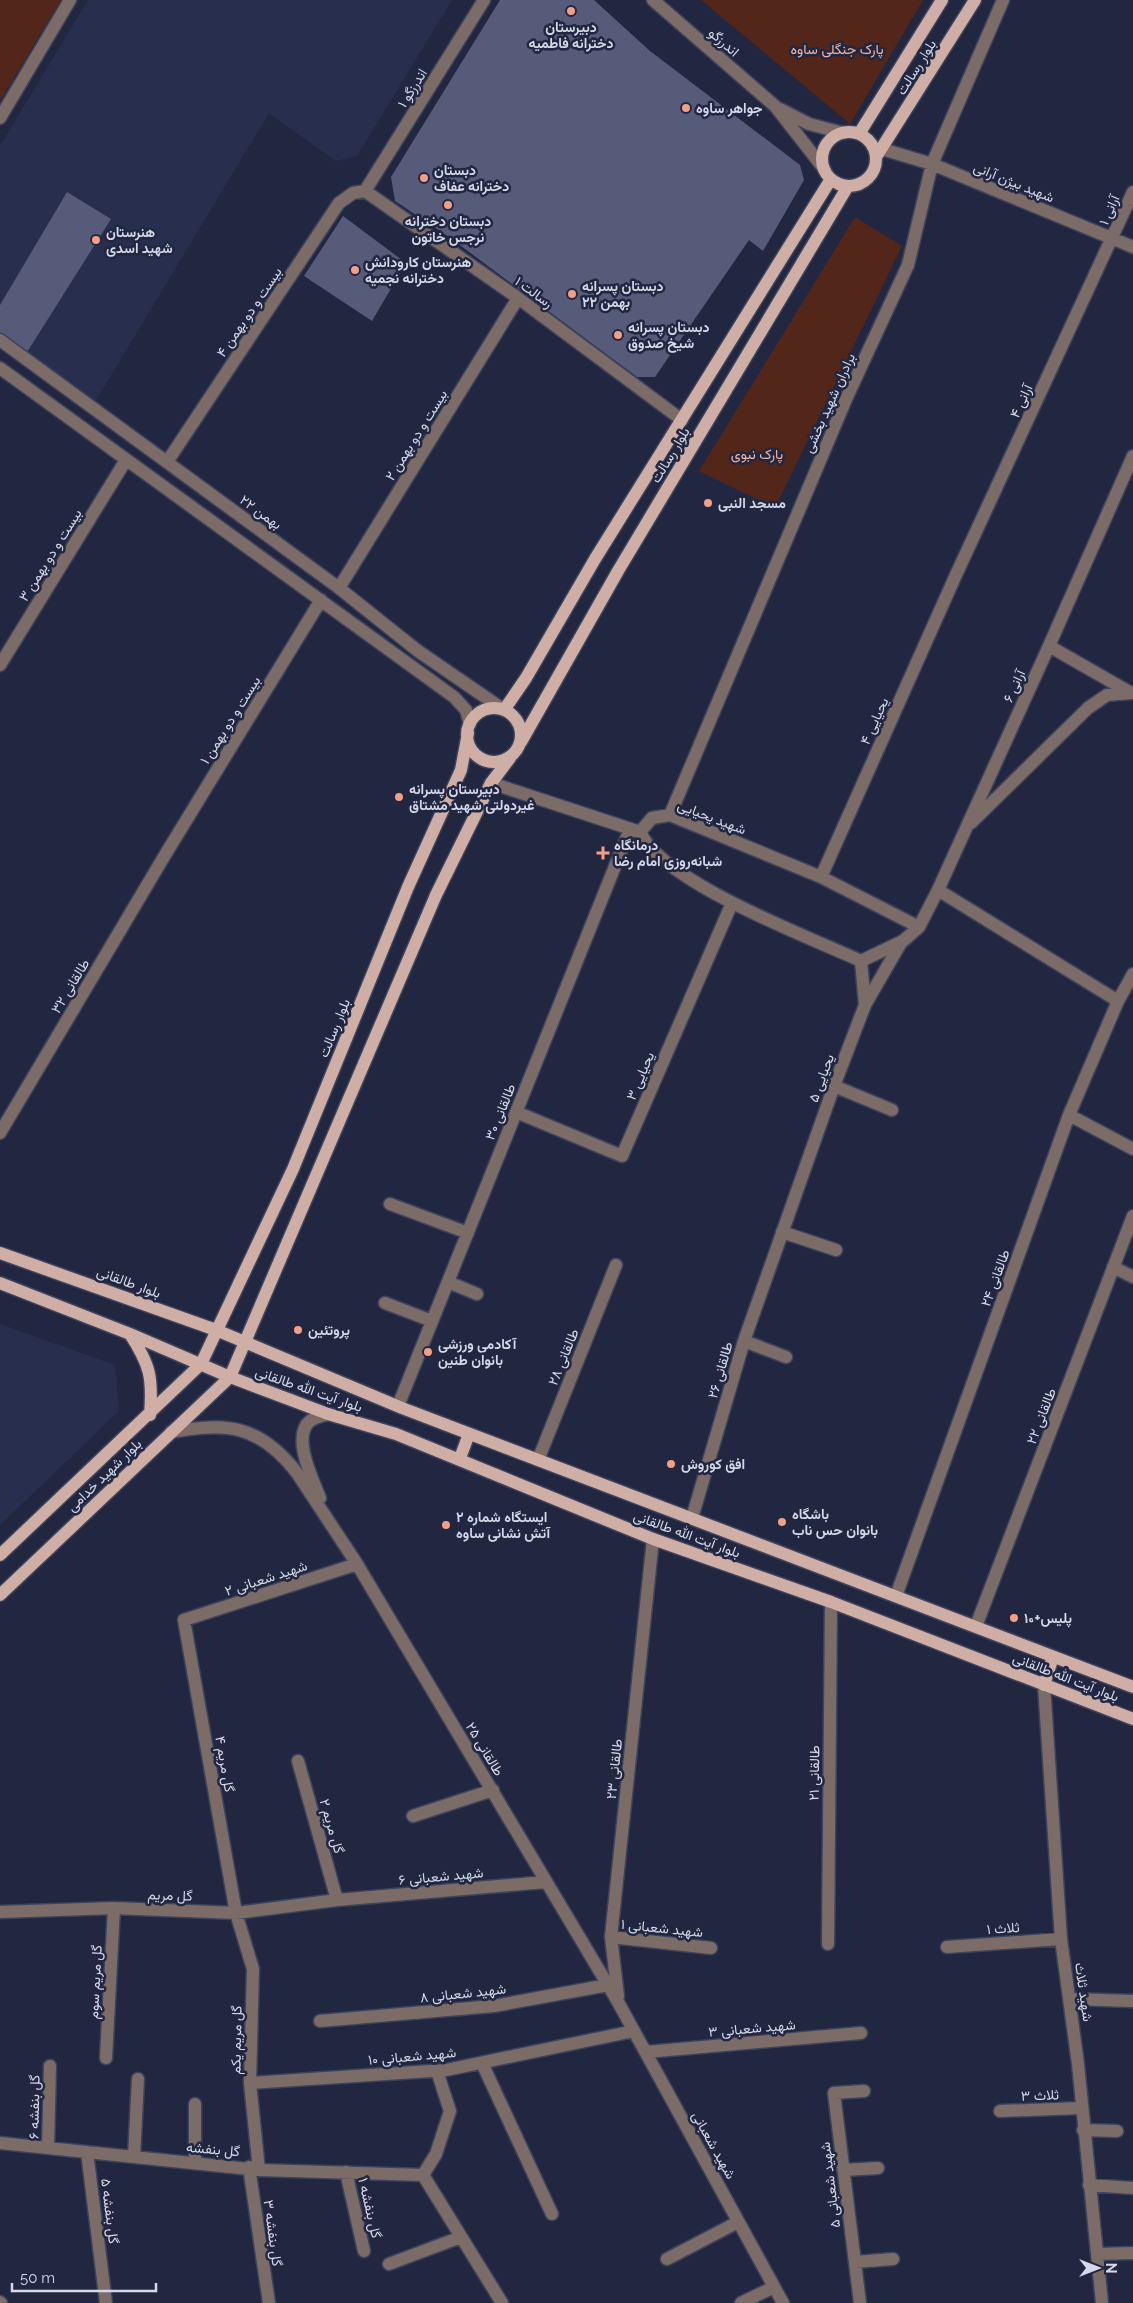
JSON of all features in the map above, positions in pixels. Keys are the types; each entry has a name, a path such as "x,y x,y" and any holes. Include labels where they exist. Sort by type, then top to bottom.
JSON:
{"main road":[{"name":"بلوار رسالت","path":"862,129 942,0"},
{"name":"بلوار رسالت","path":"879,153 974,0"},
{"path":"862,129 879,153 869,176 857,184 848,186 828,175 822,156 825,148 835,136 842,132 862,129"},
{"name":"بلوار رسالت","path":"504,710 526,678 595,559 823,191 828,175"},
{"name":"بلوار رسالت","path":"520,742 618,571 848,186"},
{"path":"0,1283 130,1334 230,1377 436,895 490,783 510,758 520,742 520,726 516,719 504,710 488,709 480,712 469,729 468,742 477,756 493,762 510,758"},
{"name":"بلوار رسالت","path":"201,1364 293,1169 408,887 462,770 469,729"},
{"name":"بلوار طالقانی","path":"0,1252 216,1330 246,1343"},
{"path":"130,1334 146,1358 152,1386 150,1415"},
{"name":"بلوار آیت الله طالقانی","path":"246,1343 469,1434 1133,1687"},
{"name":"بلوار شهید خدامی","path":"0,1555 150,1415 201,1364"},
{"name":"بلوار آیت الله طالقانی","path":"230,1377 328,1414 396,1434 460,1458 653,1539 831,1602 1133,1719"},
{"name":"بلوار شهید خدامی","path":"0,1595 230,1377"},
{"path":"460,1458 469,1434"},
{"path":"1044,1685 1053,1657"}],"street":[{"path":"0,118 70,0"},
{"name":"اندرزگو ۱","path":"365,191 484,0"},
{"name":"اندرزگو","path":"653,0 775,106"},
{"name":"برادران شهید بخشی","path":"670,814 847,397 908,265 932,164 1003,0"},
{"path":"775,106 809,124 842,132"},
{"path":"775,106 828,175"},
{"name":"شهید بیژن آرانی","path":"879,153 932,164 1133,247"},
{"name":"رسالت ۱","path":"365,191 518,298 682,420"},
{"name":"بیست و دو بهمن ۴","path":"167,462 339,204 353,194 365,191"},
{"name":"آرانی ۱","path":"1114,238 1133,192"},
{"name":"آرانی ۴","path":"955,577 1114,238"},
{"name":"بیست و دو بهمن ۲","path":"339,588 518,298"},
{"name":"۲۲ بهمن","path":"0,340 339,588 418,651 504,710"},
{"path":"0,368 454,697 466,710 469,729"},
{"name":"آرانی ۶","path":"919,927 938,890 1049,646 1133,456"},
{"name":"بیست و دو بهمن ۳","path":"0,665 126,460"},
{"name":"یحیایی ۴","path":"821,877 955,577"},
{"name":"بیست و دو بهمن ۱","path":"165,855 321,600"},
{"path":"1049,646 1132,694"},
{"path":"966,828 1088,708 1107,696 1132,694"},
{"path":"490,783 635,830 646,844 681,874 732,903 861,961 903,941 919,927"},
{"name":"شهید یحیایی","path":"635,830 652,818 670,814 821,877 919,927"},
{"name":"طالقانی ۳۰","path":"398,1406 516,1112 635,830"},
{"name":"طالقانی ۳۲","path":"0,1133 165,855"},
{"path":"938,890 1118,1001"},
{"name":"یحیایی ۳","path":"516,1112 622,1156 732,903"},
{"name":"یحیایی ۵","path":"782,1232 865,1005 903,941"},
{"path":"861,961 865,1005"},
{"name":"طالقانی ۲۴","path":"896,1596 1069,1116 1118,1001 1133,974"},
{"path":"834,1086 892,1110"},
{"path":"1069,1116 1133,1149"},
{"path":"390,1204 468,1233"},
{"name":"طالقانی ۲۲","path":"976,1626 1133,1216"},
{"path":"782,1232 836,1250"},
{"name":"طالقانی ۲۶","path":"692,1518 744,1341 782,1232"},
{"name":"طالقانی ۲۸","path":"538,1460 616,1265"},
{"path":"1114,1267 1133,1277"},
{"path":"448,1282 477,1294"},
{"path":"385,1303 432,1320"},
{"path":"744,1341 786,1357"},
{"path":"324,1512 303,1450 303,1432 310,1421 328,1414"},
{"path":"171,1432 197,1427 225,1427 239,1428 252,1434 286,1459 324,1512"},
{"name":"طالقانی ۲۵","path":"324,1512 493,1790 618,2002"},
{"name":"طالقانی ۲۳","path":"618,2002 611,1937 653,1539"},
{"name":"شهید شعبانی ۲","path":"184,1620 357,1564"},
{"name":"طالقانی ۲۱","path":"828,1944 831,1602"},
{"name":"گل مریم ۴","path":"184,1620 236,1913"},
{"name":"شهید ثلاث","path":"1044,1685 1061,1940 1070,1999 1102,2303"},
{"name":"گل مریم ۲","path":"298,1761 337,1900"},
{"path":"413,1816 493,1790"},
{"name":"شهید شعبانی ۶","path":"337,1900 546,1882"},
{"name":"گل مریم","path":"0,1912 114,1908 236,1913 337,1900"},
{"name":"گل مریم سوم","path":"106,2058 114,1908"},
{"name":"گل مریم یکم","path":"236,1913 253,1969 250,2083 254,2169"},
{"name":"شهید شعبانی ۱","path":"611,1937 711,1948"},
{"name":"ثلاث ۱","path":"947,1947 1061,1940"},
{"name":"شهید شعبانی ۸","path":"320,2022 494,2006 608,1985"},
{"path":"1070,1999 1133,2000"},
{"name":"شهید شعبانی","path":"618,2002 783,2303"},
{"name":"شهید شعبانی ۱۰","path":"250,2083 438,2071 634,2031"},
{"name":"شهید شعبانی ۳","path":"646,2052 861,2033"},
{"path":"482,2063 552,2214"},
{"name":"گل بنفشه ۶","path":"48,2148 50,2066"},
{"path":"438,2071 450,2111 436,2154 423,2175 502,2303"},
{"path":"134,2157 138,2079"},
{"name":"شهید شعبانی ۵","path":"860,2303 834,2094 864,2091"},
{"path":"195,2104 195,2162"},
{"name":"ثلاث ۳","path":"1000,2111 1081,2108"},
{"path":"1083,2130 1117,2131"},
{"name":"گل بنفشه","path":"0,2143 254,2169 423,2175"},
{"name":"گل بنفشه ۵","path":"87,2152 106,2303"},
{"path":"844,2170 878,2168"},
{"name":"گل بنفشه ۳","path":"254,2169 268,2303"},
{"name":"گل بنفشه ۱","path":"346,2172 364,2251"},
{"path":"1089,2185 1133,2188"},
{"path":"667,2259 738,2222"},
{"path":"389,2264 462,2237"},
{"path":"1096,2254 1133,2253"},
{"path":"855,2262 893,2259"},
{"path":"741,2303 774,2287"}],"shaded area":[{"path":"88,0 452,0 357,156 336,161 269,113 95,402 0,332 0,146"},
{"path":"0,1324 115,1365 119,1411 0,1525"}],"green space":[{"path":"0,0 61,0 0,101"},
{"name":"پارک جنگلی ساوه","path":"701,0 923,0 850,124"},
{"name":"پارک نبوی","path":"855,217 902,246 775,508 699,471"}],"building":[{"path":"500,0 594,0 650,51 800,165 804,180 763,251 749,240 655,377 637,377 449,237 395,201 391,177"},
{"path":"67,192 111,219 24,357 0,334 0,305"},
{"name":"هنرستان کارودانش دخترانه نجمیه","path":"343,216 406,263 372,321 304,276"}],"place":[{"name":"دبیرستان دخترانه فاطمیه","path":"571,11"},
{"name":"جواهر ساوه","path":"686,108"},
{"name":"دبستان دخترانه عفاف","path":"424,178"},
{"name":"دبستان دخترانه نرجس خاتون","path":"448,205"},
{"name":"هنرستان شهید اسدی","path":"96,240"},
{"name":"هنرستان کارودانش دخترانه نجمیه","path":"355,270"},
{"name":"دبستان پسرانه ۲۲ بهمن","path":"572,294"},
{"name":"دبستان پسرانه شیخ صدوق","path":"618,335"},
{"name":"مسجد النبی","path":"708,503"},
{"name":"دبیرستان پسرانه غیردولتی شهید مشتاق","path":"399,797"},
{"name":"درمانگاه شبانه‌روزی امام رضا","path":"603,853"},
{"name":"پروتئین","path":"298,1330"},
{"name":"آکادمی ورزشی بانوان طنین","path":"428,1352"},
{"name":"افق کوروش","path":"671,1464"},
{"name":"باشگاه بانوان حس ناب","path":"782,1522"},
{"name":"ایستگاه شماره ۲ آتش نشانی ساوه","path":"446,1525"},
{"name":"پلیس+۱۰","path":"1014,1618"}]}
